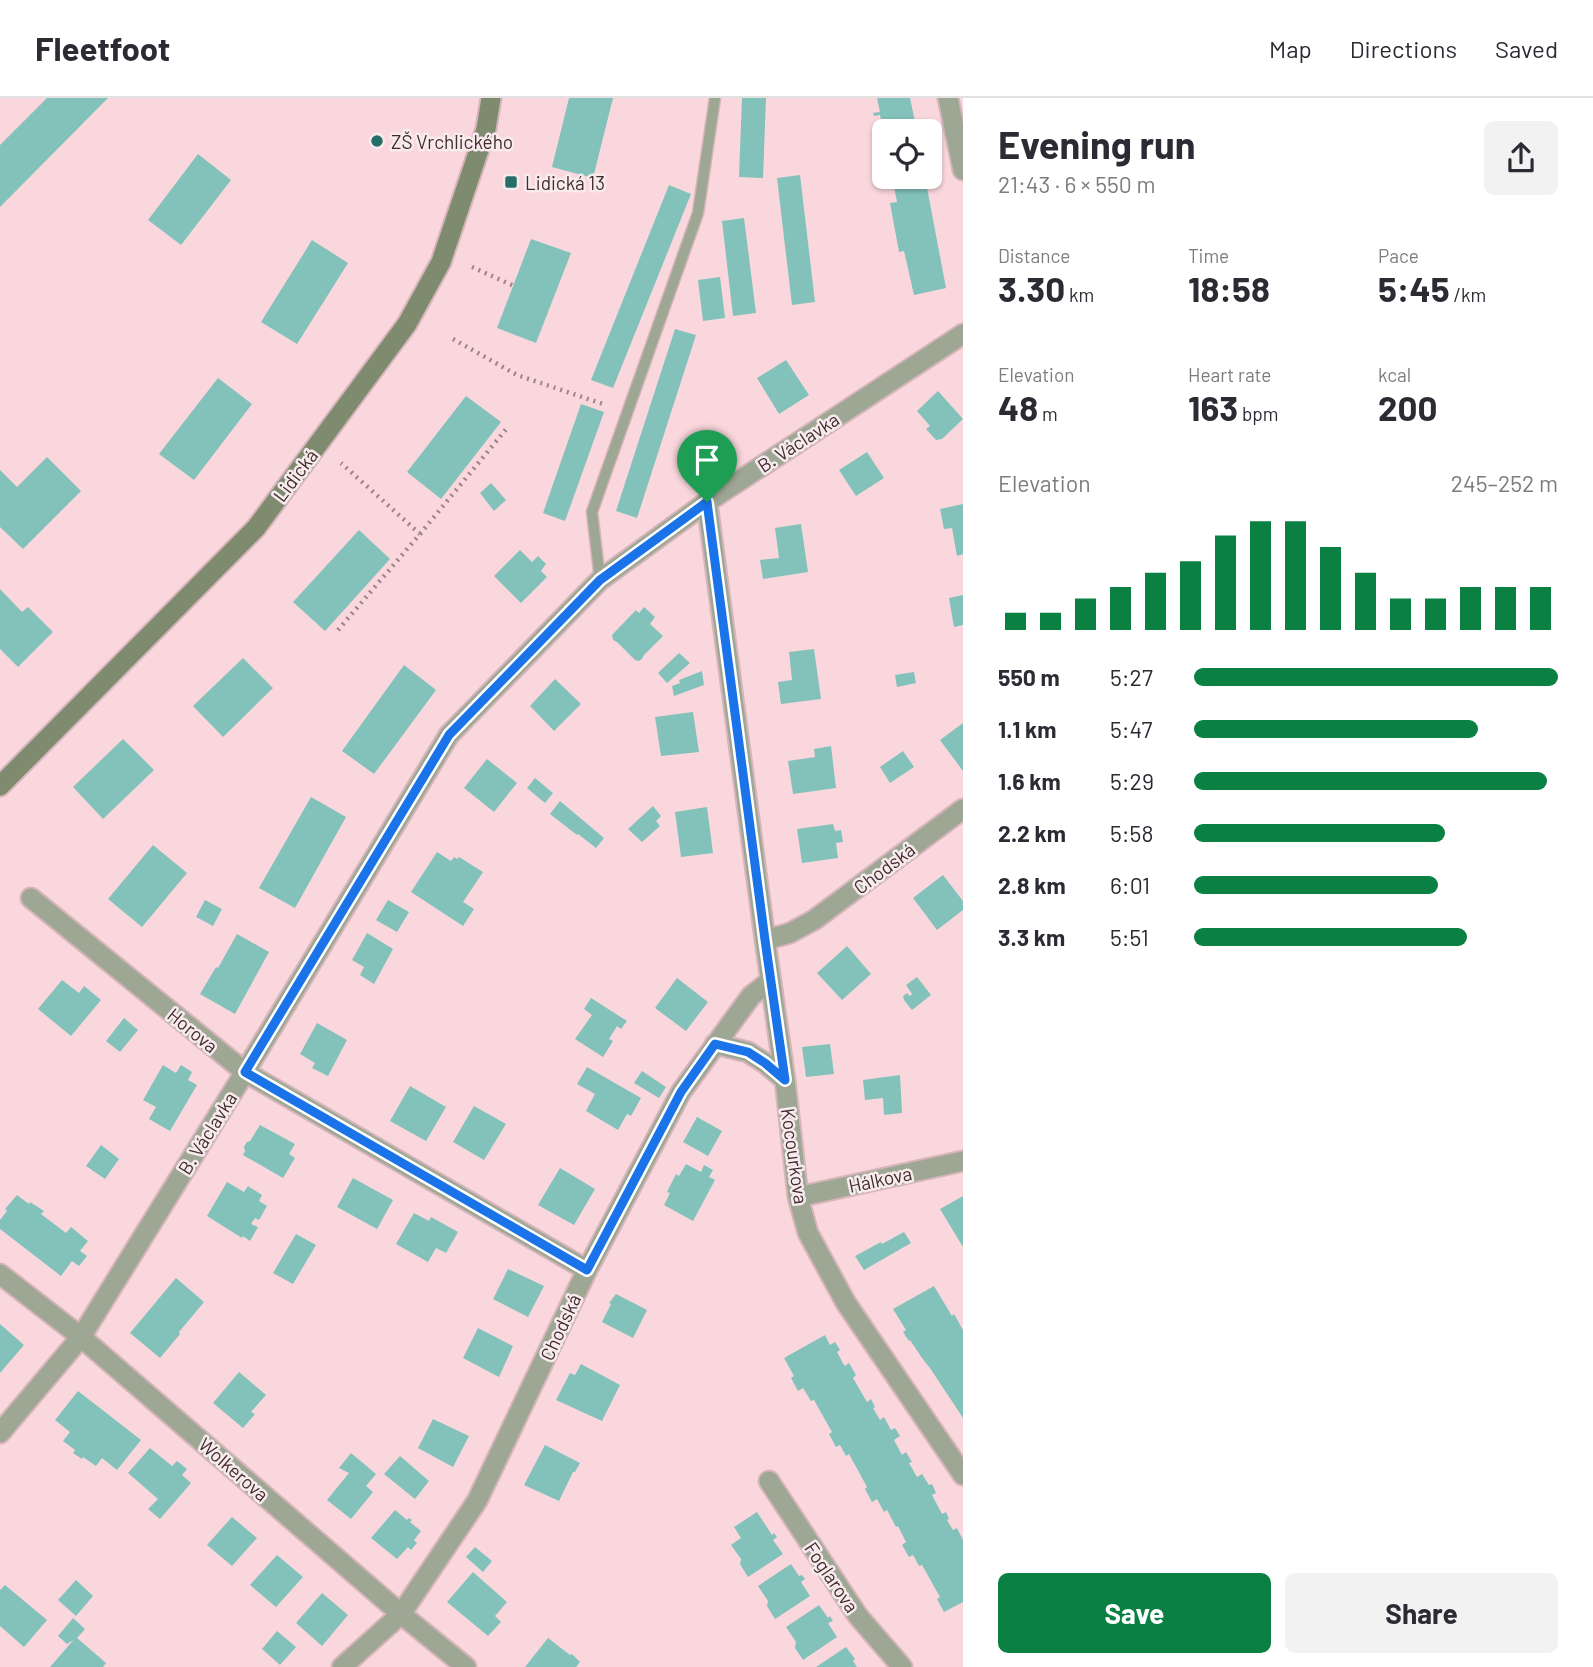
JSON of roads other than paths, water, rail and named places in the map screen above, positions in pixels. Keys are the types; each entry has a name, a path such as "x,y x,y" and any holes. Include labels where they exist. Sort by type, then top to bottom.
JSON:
{"main road":[{"name":"Lidická","path":"0,786 256,528 408,324 442,262 485,129 491,98"}],"street":[{"path":"948,98 963,170"},
{"name":"B. Václavka","path":"0,1433 81,1337 449,735 600,580 707,502 963,334"},
{"name":"Kocourkova","path":"707,502 785,1080 798,1197 808,1233 846,1303 963,1475"},
{"name":"Chodská","path":"765,940 790,933 814,920 963,809"},
{"name":"Horova","path":"32,898 245,1072 587,1270"},
{"name":"Chodská","path":"342,1667 401,1614 477,1501 587,1270 681,1092 751,996 770,981"},
{"path":"715,1044 748,1052 785,1080"},
{"name":"Hálkova","path":"798,1197 963,1161"},
{"name":"Wolkerova","path":"0,1274 81,1337 466,1667"},
{"name":"Foglarova","path":"769,1481 858,1616 902,1667"}],"lane":[{"path":"600,580 593,512 698,213 715,98"}],"place":[{"name":"ZŠ Vrchlického","path":"377,141"},
{"name":"Lidická 13","path":"511,182"}]}
